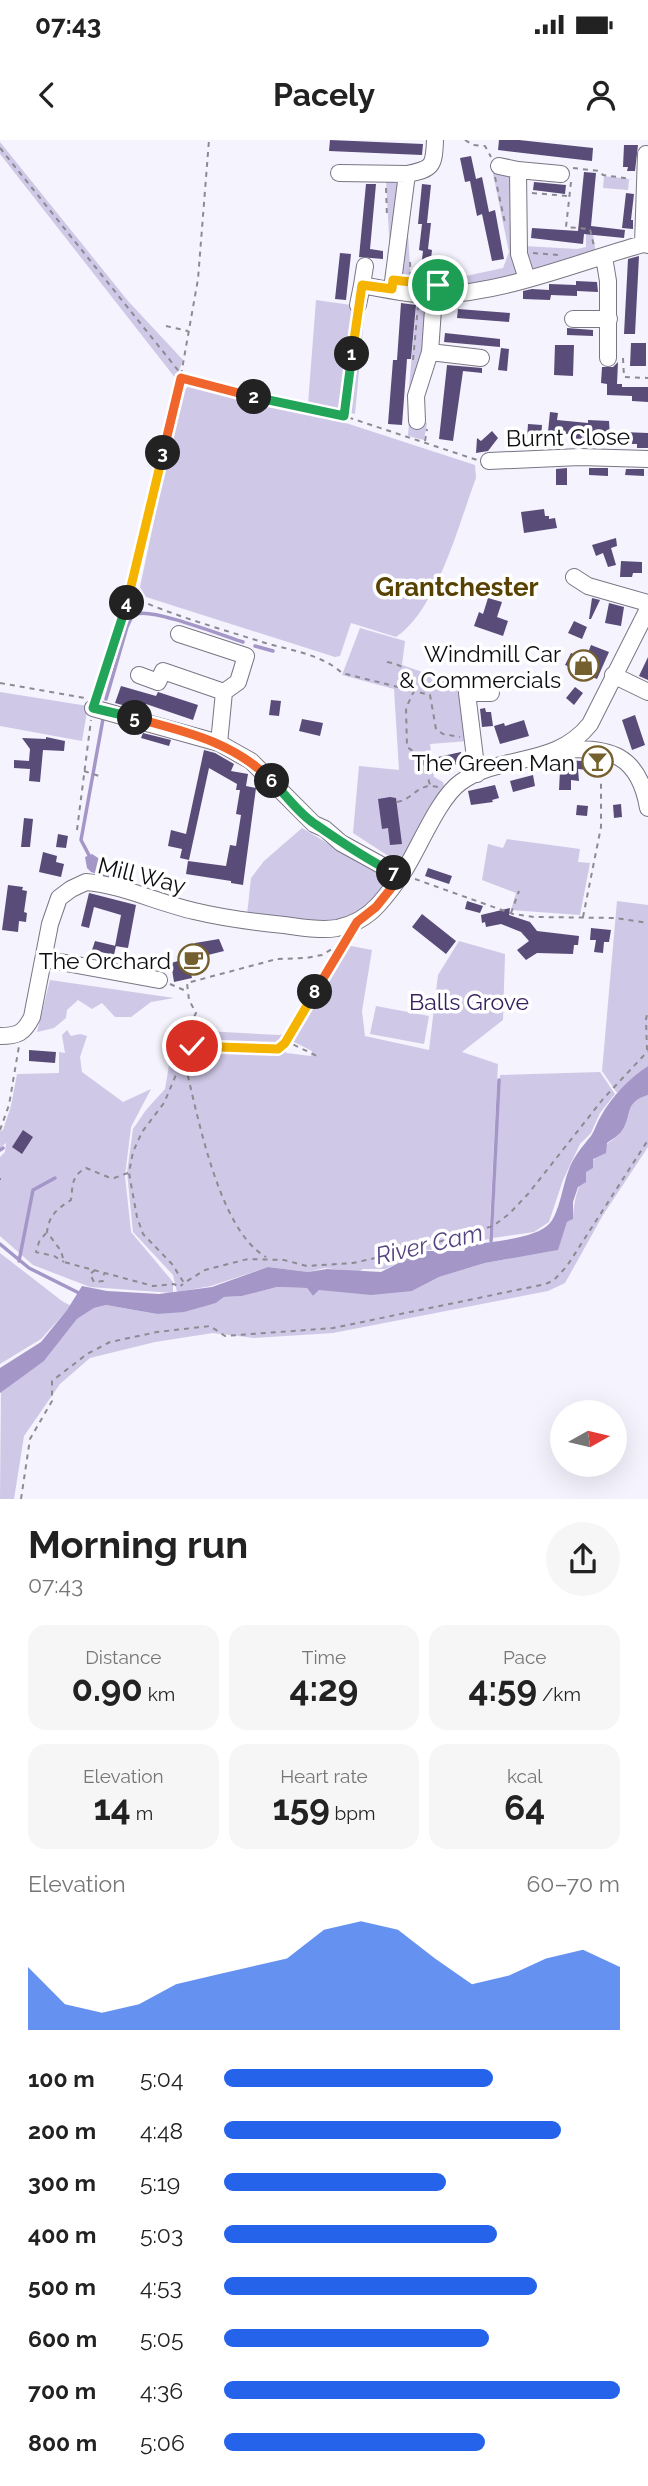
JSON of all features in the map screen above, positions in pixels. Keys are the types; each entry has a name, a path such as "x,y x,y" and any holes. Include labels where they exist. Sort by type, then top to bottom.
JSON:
{"street":[{"path":"339,173 407,174 423,171 431,166 435,158 435,140"},
{"path":"362,285 392,284 421,290 482,291 527,279 599,253 645,244 646,154"},
{"path":"496,167 566,171"},
{"path":"518,170 519,254 527,279"},
{"path":"392,284 407,174"},
{"path":"599,253 608,281 608,358"},
{"path":"358,305 365,266"},
{"path":"417,421 416,396 430,352 421,290"},
{"path":"573,319 609,319"},
{"path":"430,352 481,358"},
{"name":"Burnt Close","path":"489,461 580,457 648,459"},
{"path":"574,577 588,586 648,604"},
{"path":"459,783 477,774 570,744 590,724 648,609"},
{"path":"179,634 246,656 237,682 225,692 219,743"},
{"path":"139,676 158,682 163,671 225,692"},
{"path":"613,675 648,692"},
{"path":"477,774 466,686 491,690"},
{"path":"93,708 219,743 251,761 314,824 325,829 341,843 402,874"},
{"path":"590,724 604,750"},
{"path":"558,750 604,750 626,761 642,782 648,808"},
{"name":"Mill Way","path":"20,1034 27,1028 32,1017 50,924 59,898 71,888 86,882 193,911 235,919 302,928 335,928 357,922 376,907 402,874 437,813 459,783"},
{"path":"44,959 159,980"},
{"path":"0,1036 20,1034"}],"path":[{"path":"0,683 95,700 129,595 181,376 198,279 209,140"},
{"path":"465,140 472,145 485,146 496,167 506,231"},
{"path":"0,148 181,376 263,399 344,416 480,461 489,461"},
{"path":"599,253 590,229 566,226 569,197 566,171 599,171 603,175 645,180"},
{"path":"385,173 388,225"},
{"path":"518,192 569,197"},
{"path":"392,284 421,290 412,371"},
{"path":"344,416 358,305"},
{"path":"166,326 189,332"},
{"path":"608,358 624,358 624,377 648,378"},
{"path":"129,595 308,655 333,665 342,673 430,695 434,726 438,732 472,739"},
{"path":"387,662 397,664 409,672 413,682 414,691 406,708 407,747 422,757 430,785"},
{"path":"77,830 93,708"},
{"path":"85,772 99,776"},
{"path":"583,917 601,827 601,781"},
{"path":"397,802 404,801 416,789 430,785 444,789 459,783"},
{"path":"402,874 512,914 534,917 614,918 648,923"},
{"path":"512,914 519,891"},
{"path":"184,1283 172,1264 143,1234 137,1217 129,1173 142,1132 164,1103 187,1049 192,1046 278,1049 286,1042 357,922"},
{"path":"192,1046 191,1023 196,1013 186,990 187,983 277,959 322,955 346,941"},
{"path":"159,980 186,990"},
{"path":"47,1232 36,1252 153,1286 174,1284 179,1287 205,1270 248,1259 269,1258 307,1266 353,1263 488,1228 528,1194 603,1099 647,1051 648,1011"},
{"path":"0,1130 9,1105 20,1034"},
{"path":"286,1042 319,1058"},
{"path":"183,1055 215,1175 232,1220 255,1250 269,1258"},
{"path":"21,1499 30,1439 52,1401 52,1381 88,1354 110,1342 158,1332 210,1326 225,1336 333,1328 546,1284 554,1280 567,1266 648,1140"},
{"path":"64,1262 61,1251 47,1232 48,1221 55,1211 71,1200 73,1179 86,1168 114,1178 129,1173"},
{"path":"95,1270 90,1274 94,1282 103,1281 103,1273"}],"green space":[{"path":"0,142 128,301 183,360 176,379 0,154"},
{"path":"492,169 514,173 517,276 439,289 438,282 503,268 509,252"},
{"path":"604,176 629,179 628,190 603,188"},
{"path":"386,180 399,184 391,272"},
{"path":"407,215 411,285 400,278"},
{"path":"592,228 596,254 537,269 530,267 524,246 577,249 586,247 586,229"},
{"path":"417,299 430,301 427,345 412,398 408,398"},
{"path":"316,300 365,307 355,414 308,404"},
{"path":"190,385 349,424 475,465 476,478 445,564 435,587 411,624 396,637 351,623 340,656 335,657 146,597 140,587 181,393"},
{"path":"409,421 427,423 424,440 408,436"},
{"path":"360,628 405,641 402,665 463,686 468,741 430,744 434,777 443,782 445,789 429,809 409,854 396,861 353,833 359,766 399,770 394,689 342,675"},
{"path":"0,692 88,706 82,741 0,726"},
{"path":"302,828 388,879 362,912 351,920 329,925 247,915 251,878 264,861"},
{"path":"507,839 580,849 578,862 590,863 580,915 511,910 516,893 482,880 488,844 503,848"},
{"path":"617,901 648,905 648,1066 617,1093 602,1071"},
{"name":"Balls Grove","path":"459,941 505,954 503,1020 462,1052 498,1064 489,1239 466,1244 465,1248 425,1250 385,1269 363,1269 359,1272 325,1268 308,1272 268,1267 211,1286 177,1292 173,1275 133,1232 127,1172 133,1129 165,1089 174,1036 178,1037 185,1030 279,1035 291,1032 346,945 372,950 362,1011 365,1036 429,1050 438,975","holes":["284,1037 312,1051 311,1056 286,1053 285,1043 279,1039"]},
{"path":"50,980 174,998 151,1002 131,1017 115,1017 102,1003 92,1009 78,1000 67,1010 66,1018 54,1028 37,1032"},
{"path":"376,1006 429,1016 424,1044 370,1034"},
{"path":"67,1030 71,1036 87,1036 80,1057 82,1072 123,1102 151,1089 131,1127 125,1176 131,1232 173,1282 173,1293 90,1287 33,1265 0,1236 0,1157 5,1152 6,1143 0,1148 0,1131 3,1130 11,1106 17,1074 59,1073 59,1052 65,1053 62,1035"},
{"path":"600,1072 615,1094 600,1113 591,1133 580,1144 563,1180 549,1222 534,1232 493,1238 500,1075"},
{"path":"648,1095 648,1147 603,1215 565,1283 548,1291 333,1333 254,1338 213,1333 155,1342 90,1358 60,1384 24,1436 14,1499 0,1499 1,1390 44,1361 77,1319 94,1308 106,1305 157,1314 216,1303 224,1297 242,1296 277,1287 307,1288 313,1296 319,1290 412,1291 439,1277 485,1263 557,1250 567,1222 573,1219 578,1189 586,1171 598,1154 625,1127 635,1101"},
{"path":"0,1253 71,1306 41,1339 0,1364"}],"shaded area":[{"path":"92,854 112,867 132,866 129,875 117,880 91,872 87,868 85,857"},
{"path":"648,1066 648,1095 632,1106 621,1132 607,1143 606,1153 593,1159 593,1168 586,1172 586,1182 578,1187 573,1202 573,1219 567,1222 558,1250 485,1263 439,1277 412,1291 371,1295 319,1290 313,1296 307,1288 277,1287 242,1296 224,1297 216,1303 184,1312 157,1314 106,1305 94,1308 77,1319 44,1361 0,1393 0,1368 41,1342 82,1286 107,1291 159,1294 212,1287 268,1267 308,1272 327,1269 381,1272 422,1251 464,1251 467,1245 512,1239 544,1228 556,1213 572,1162 591,1136 610,1101"}],"building":[{"path":"330,140 423,144 422,155 329,151"},
{"path":"499,140 593,148 592,161 498,150"},
{"path":"624,145 638,145 635,171 627,171 628,167 623,167"},
{"path":"471,156 476,179 482,177 489,212 495,210 504,259 492,261 482,214 477,216 470,181 465,182 460,158"},
{"path":"584,172 596,173 591,226 625,230 624,238 584,234 583,244 531,238 532,228 578,231"},
{"path":"534,182 566,185 565,194 533,190"},
{"path":"366,184 376,184 370,249 383,251 383,259 359,257"},
{"path":"422,184 431,185 427,223 431,223 428,249 432,250 429,277 420,276 422,224 418,224"},
{"path":"626,193 634,194 631,220 633,229 622,228"},
{"path":"340,253 351,254 346,300 335,299"},
{"path":"639,256 635,334 624,334 628,259"},
{"path":"576,281 597,282 598,292 577,291 577,296 551,295 550,300 523,299 523,291 549,290 549,284 576,285"},
{"path":"401,303 416,305 411,359 407,359 402,425 388,424 393,360 397,360"},
{"path":"458,309 510,313 509,322 457,318"},
{"path":"567,328 593,330 593,336 567,335"},
{"path":"445,333 500,339 500,347 444,342"},
{"path":"631,343 646,343 646,366 630,366"},
{"path":"555,345 574,345 573,376 554,375"},
{"path":"501,348 509,349 507,371 498,370"},
{"path":"618,362 617,384 622,384 622,387 648,387 648,402 632,401 632,396 607,395 607,384 601,383 602,367 613,367"},
{"path":"447,365 482,368 482,373 463,371 453,441 439,439"},
{"path":"550,412 558,413 557,420 588,423 588,420 609,421 610,438 568,439 568,434 548,432"},
{"path":"528,424 542,425 541,439 527,438"},
{"path":"492,431 498,438 488,451 476,453 477,438 481,441"},
{"path":"623,432 648,433 648,448 637,448 637,444 622,444"},
{"path":"567,468 567,485 556,485 556,469"},
{"path":"589,468 608,468 608,476 589,475"},
{"path":"626,469 644,469 644,476 625,475"},
{"path":"544,509 545,516 549,516 549,519 555,518 557,528 524,533 521,512"},
{"path":"616,538 617,546 611,548 616,565 608,567 603,553 596,556 592,545"},
{"path":"621,561 642,562 642,573 633,573 632,577 620,577"},
{"path":"488,598 502,602 497,617 508,621 503,636 474,626 479,612 483,614"},
{"path":"592,598 600,600 589,619"},
{"path":"609,603 624,607 621,626 605,623"},
{"path":"574,621 587,627 582,639 568,633"},
{"path":"591,645 609,652 597,679 565,665 571,653 585,660"},
{"path":"648,657 648,680 639,676"},
{"path":"121,686 156,696 158,692 198,705 193,720 146,704 144,711 115,703"},
{"path":"575,687 583,693 574,705 566,698"},
{"path":"271,700 281,701 279,716 269,715"},
{"path":"485,708 486,712 491,712 493,726 482,727 480,709"},
{"path":"635,715 645,745 632,750 622,720"},
{"path":"302,719 323,723 320,736 299,731"},
{"path":"524,720 529,736 500,744 494,726 504,723 505,726"},
{"path":"143,733 171,740 169,746 141,738"},
{"path":"46,737 65,741 64,751 43,750 40,782 29,781 30,769 14,768 14,760 29,761 30,749 22,738"},
{"path":"204,750 234,764 231,771 248,774 246,786 256,788 243,885 186,874 188,861 226,866 230,845 236,846 241,815 236,814 240,790 236,790 237,784 209,768 189,860 180,858 182,849 168,846 171,830 186,834"},
{"path":"461,752 464,763 440,768 438,757"},
{"path":"569,760 605,763 610,765 609,772 578,769 579,781 571,780 571,790 559,790 560,770 570,771"},
{"path":"533,775 535,786 513,792 510,781"},
{"path":"495,785 499,798 492,800 493,802 471,805 468,791"},
{"path":"396,798 402,844 390,845 388,828 382,829 378,799"},
{"path":"621,804 622,817 614,818 613,805"},
{"path":"577,805 588,806 587,816 576,815"},
{"path":"24,818 33,819 30,847 21,847"},
{"path":"58,834 68,836 66,848 56,847"},
{"path":"43,852 57,856 56,862 64,864 61,877 39,872"},
{"path":"428,868 452,876 449,884 425,876"},
{"path":"8,885 23,887 22,890 27,891 24,912 27,913 26,922 19,921 18,932 2,930"},
{"path":"89,893 136,905 128,948 115,946 121,915 94,907 89,928 81,926"},
{"path":"467,901 483,906 480,913 465,909"},
{"path":"510,908 509,915 530,922 537,931 579,936 573,954 537,953 526,960 517,950 529,941 521,932 501,924 486,927 485,922 482,923 481,915"},
{"path":"422,914 456,941 446,954 412,927"},
{"path":"591,928 611,930 609,942 604,942 603,953 594,952 596,940 590,940"},
{"name":"The Orchard","path":"219,939 224,951 204,956 205,966 190,969 192,978 174,982 171,963 196,956 195,943"},
{"path":"95,941 116,946 114,955 92,950"},
{"path":"29,1050 56,1052 55,1063 29,1061"},
{"path":"23,1130 33,1137 22,1154 12,1147"}],"waterway":[{"path":"106,699 127,627 132,617 137,614 157,615 243,642"},
{"path":"255,646 273,651"},
{"path":"91,859 81,840 103,719"},
{"name":"River Cam","path":"491,1241 499,1080"},
{"path":"19,1261 33,1190 55,1178"},
{"path":"0,1244 29,1268 81,1294"}],"place":[{"name":"Windmill Car & Commercials","path":"584,666"},
{"name":"The Green Man","path":"598,762"},
{"name":"The Orchard","path":"194,960"}],"district":[{"name":"Grantchester","path":"457,587"}],"route":[{"path":"192,1046 278,1049 285,1043 357,922 376,907 401,876 341,843 325,829 314,824 251,761 219,743 93,708 129,595 181,378 344,416 362,285 392,289 393,280 438,285"}]}
